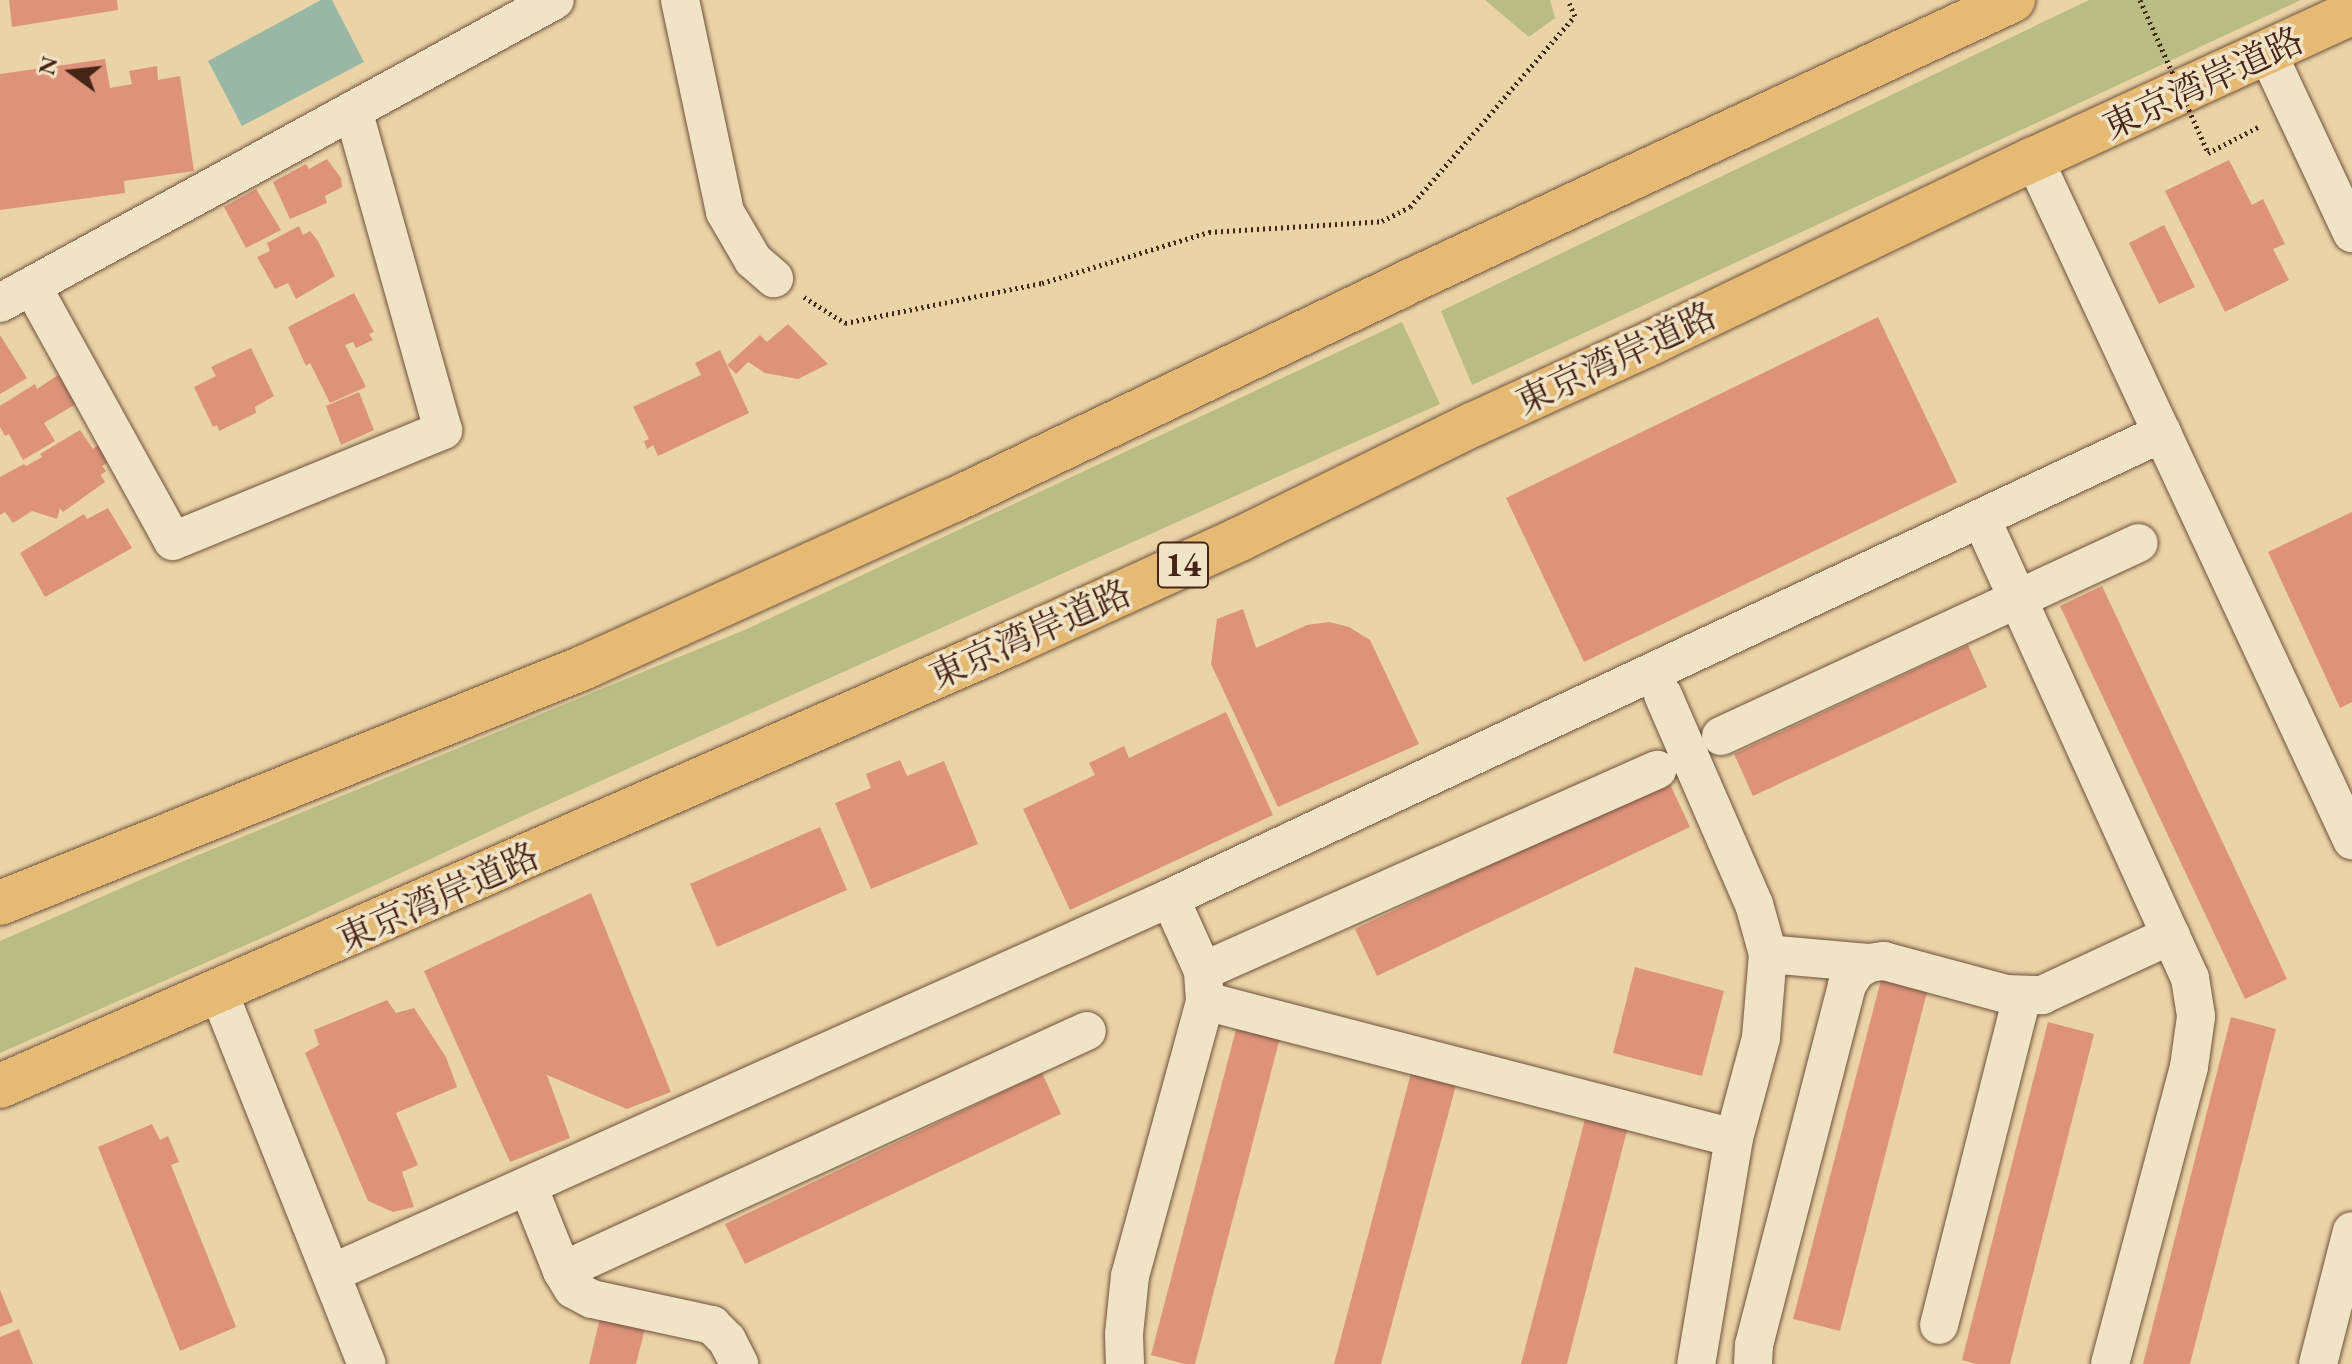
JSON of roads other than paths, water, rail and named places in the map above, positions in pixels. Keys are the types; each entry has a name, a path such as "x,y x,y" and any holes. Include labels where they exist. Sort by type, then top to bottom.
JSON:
{"highway":[{"path":"0,903 585,667 954,500 1404,284 2013,0"},
{"name":"東京湾岸道路","path":"0,1086 219,993 1240,539 1474,424 2034,159 2352,13"}],"street":[{"path":"353,110 443,430 173,541 16,295 353,110 555,0"},
{"path":"680,0 725,212 753,260 774,278"},
{"path":"2268,54 2352,233"},
{"path":"2034,159 2352,840"},
{"path":"332,1273 1170,898 2162,433"},
{"path":"1981,518 2190,978 2196,1017 2191,1055 2110,1364"},
{"path":"1721,736 2139,543"},
{"path":"1663,695 1754,904 1768,954 1761,1038 1734,1138 1696,1364"},
{"path":"1204,986 1657,770"},
{"path":"1125,1364 1124,1334 1130,1276 1204,986 1170,898"},
{"path":"1768,954 1869,963 1884,961 2022,996 2042,995 2171,935"},
{"path":"1753,1364 1754,1345 1847,985 1856,971 1869,963"},
{"path":"1204,986 1734,1138"},
{"path":"219,993 367,1364"},
{"path":"1939,1325 2022,996"},
{"path":"562,1271 1087,1031"},
{"path":"528,1186 562,1271 573,1289 592,1299 712,1325 727,1340 739,1364"},
{"path":"2318,1364 2352,1231"}]}
